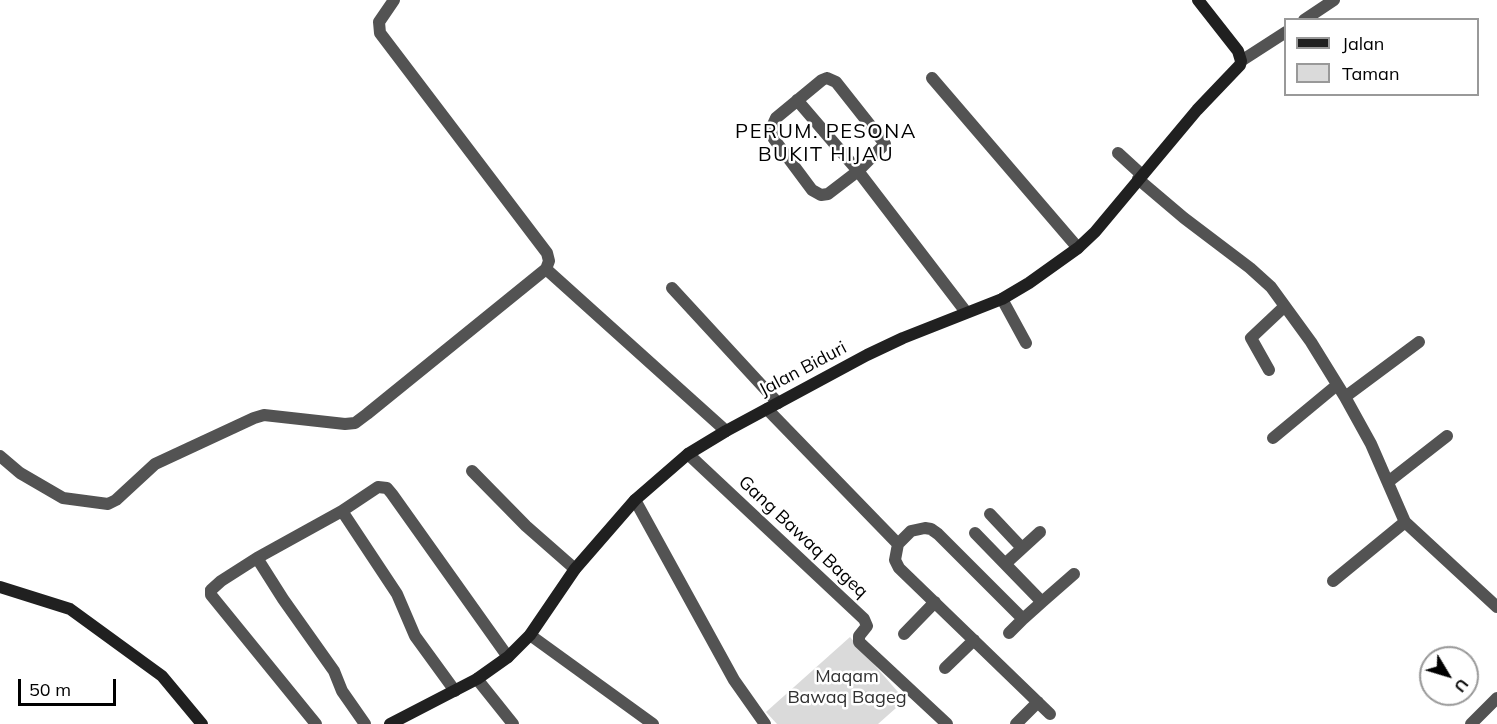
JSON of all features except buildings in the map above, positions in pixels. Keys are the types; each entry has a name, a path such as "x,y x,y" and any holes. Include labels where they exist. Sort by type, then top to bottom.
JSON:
{"street":[{"path":"1,461 63,498 108,504 116,500 155,464 254,418 264,416 355,423 546,269 549,261 547,253 380,33 379,22 394,0"},
{"path":"1198,0 1238,51 1241,61 1284,33"},
{"path":"1307,18 1334,0"},
{"name":"Jalan Biduri","path":"390,724 477,679 508,657 530,635 575,569 635,500 688,454 772,406 903,338 1002,299 1078,248 1095,232 1241,61"},
{"path":"830,78 836,82 885,142 883,148 858,171 828,194 817,194 812,190 771,134 773,122 797,100 822,80 830,78"},
{"path":"932,78 1078,248"},
{"path":"797,100 858,171 966,312"},
{"path":"1118,153 1184,218 1263,279 1311,342 1345,397 1371,444 1405,522 1495,600"},
{"path":"546,269 726,431"},
{"path":"672,288 772,406 898,544"},
{"path":"1002,299 1026,343"},
{"path":"1269,370 1251,338 1285,306"},
{"path":"1345,397 1419,342"},
{"path":"1273,438 1337,385"},
{"path":"1388,482 1447,436"},
{"name":"Gang Bawaq Bageq","path":"688,454 864,619 867,626 858,636 859,642 947,724"},
{"path":"472,471 526,526 575,569"},
{"path":"316,724 211,595 211,590 257,558 342,511 378,487 387,488 508,657"},
{"path":"635,500 734,680 765,724"},
{"path":"342,511 397,594 415,636 455,691"},
{"path":"990,514 1022,548"},
{"path":"1333,581 1405,522"},
{"path":"1023,619 932,530 924,528 911,531 898,544 894,557 899,568 1050,714"},
{"path":"1005,564 1040,532"},
{"path":"975,533 1042,602"},
{"path":"257,558 334,672 342,691 365,724"},
{"path":"1009,633 1074,574"},
{"path":"0,587 70,609 162,676 202,724"},
{"path":"904,634 935,602"},
{"path":"530,635 653,724"},
{"path":"945,669 974,640"},
{"path":"477,679 513,724"},
{"path":"1471,724 1497,698"},
{"path":"1016,724 1038,702"}],"green space":[{"name":"Maqam Bawaq Bageg","path":"850,637 905,700 878,724 777,724 766,712"}],"district":[{"name":"PERUM. PESONA BUKIT HIJAU","path":"826,144"}]}
